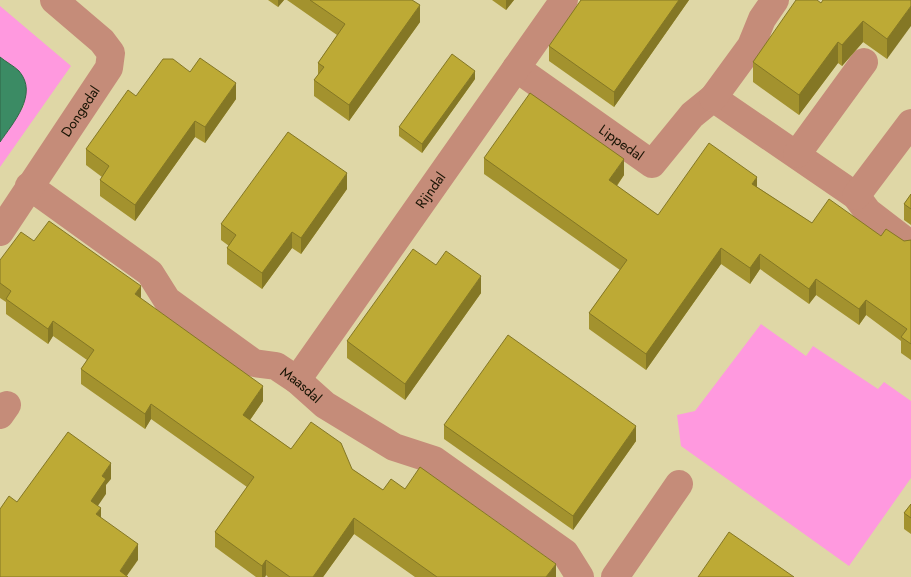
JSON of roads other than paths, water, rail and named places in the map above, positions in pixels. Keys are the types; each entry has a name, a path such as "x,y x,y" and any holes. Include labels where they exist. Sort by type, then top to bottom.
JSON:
{"street":[{"name":"Dongedal","path":"0,232 109,68 111,53 102,41 54,0"},
{"name":"Rijndal","path":"297,380 564,0"},
{"name":"Lippedal","path":"516,68 652,164 692,115 713,98 751,46 762,19 775,0"},
{"path":"797,154 864,62"},
{"path":"713,98 856,196 868,212 906,242"},
{"path":"856,196 911,122"},
{"name":"Maasdal","path":"29,186 150,273 167,300 254,363 276,366 297,380 324,405 394,447 434,460 565,553 580,577"},
{"path":"615,577 679,484"}]}
